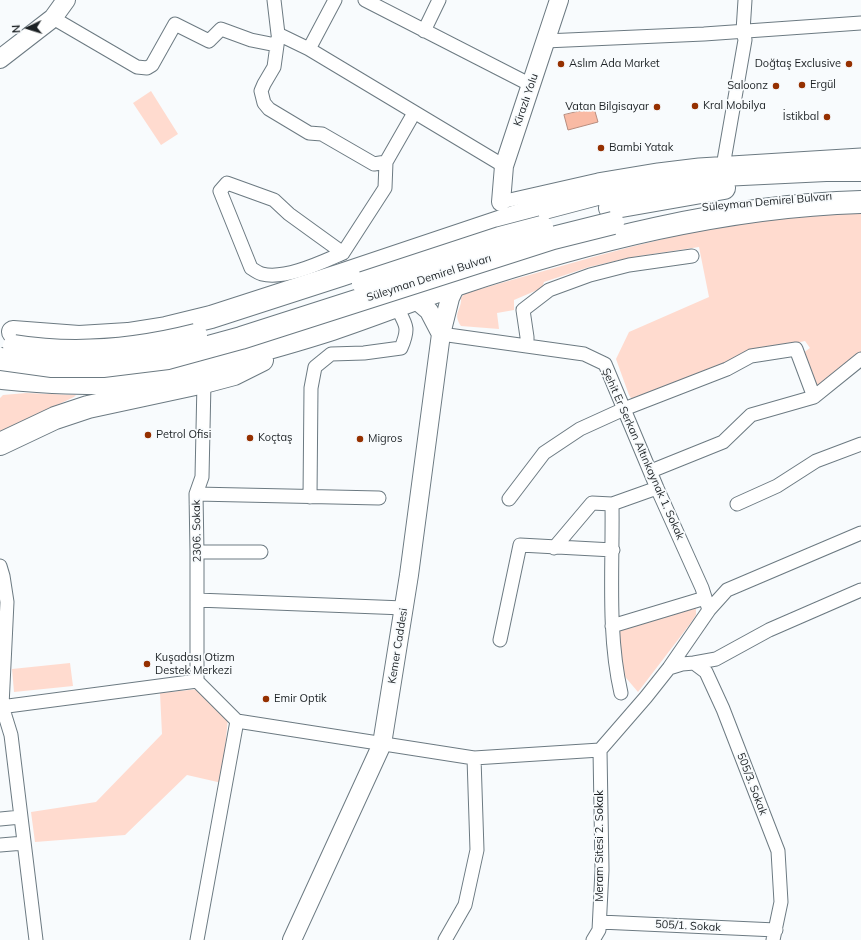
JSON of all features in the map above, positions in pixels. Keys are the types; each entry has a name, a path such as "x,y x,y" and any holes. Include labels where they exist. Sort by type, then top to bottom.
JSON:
{"highway":[{"path":"4,335 79,336 128,334 166,328 212,316 459,236 528,212 601,193 662,180 722,170 861,170"},
{"name":"Süleyman Demirel Bulvarı","path":"4,335 32,349 84,351 128,349 170,342 237,323 500,238 612,216 726,188 776,182 861,179"},
{"name":"Süleyman Demirel Bulvarı","path":"0,374 52,366 103,366 168,358 241,338 546,241 612,216 720,204 832,195 861,195"},
{"path":"0,374 48,382 81,383 131,381 166,374 237,356 331,329 456,285 562,252 620,237 696,220 766,209 861,202"},
{"path":"0,444 55,418 88,407 234,374 331,329"},
{"path":"79,336 68,346 64,362 66,371 81,383"}],"main road":[{"path":"0,59 53,18 66,0"},
{"name":"Kirazlı Yolu","path":"501,202 504,166 559,0"},
{"path":"459,236 486,218 501,202 513,213 528,212"},
{"name":"Kemer Caddesi","path":"292,940 382,744 404,608 441,334 450,298 456,285"},
{"path":"406,302 429,311 441,334"},
{"path":"0,374 11,366 16,341 4,335"}],"street":[{"path":"274,0 277,40 274,67 261,91 262,98 266,106 309,133 322,134 374,164 386,162"},
{"path":"310,49 335,0"},
{"path":"365,0 531,85"},
{"path":"424,31 439,0"},
{"path":"722,170 745,40 743,31 745,0"},
{"path":"53,18 137,67 147,68 152,65 175,24 209,41 221,29 251,40 277,40 310,49 504,166"},
{"path":"545,41 743,31 861,23"},
{"path":"343,253 306,227 274,200 227,183 220,191 251,268 262,274 275,276 291,273 343,253 385,188 386,162 414,113"},
{"path":"501,202 598,180 658,170 722,170 861,155"},
{"path":"527,346 523,310 549,290 590,275 629,265 692,256"},
{"path":"310,497 311,388 315,367 331,354 401,348 407,334 405,322 406,302"},
{"name":"Şehit Er Serkan Altınkaynak 1. Sokak","path":"441,334 584,354 605,364 657,488 702,588 709,610"},
{"path":"509,499 544,453 580,429 624,409 727,369 751,356 796,348 814,397"},
{"path":"650,471 723,442 751,415 814,397 861,359"},
{"name":"2306. Sokak","path":"197,681 198,600 196,494 202,477 204,382"},
{"path":"736,504 777,486 816,461 861,444"},
{"path":"554,548 592,502 612,504 657,488"},
{"path":"196,494 379,498"},
{"path":"612,504 612,626 615,668 621,693"},
{"path":"1,706 197,681 237,721 474,758 600,750 646,697 669,668 709,610 727,590 861,535"},
{"path":"500,640 520,545 613,550"},
{"path":"197,552 261,552"},
{"path":"1,573 7,602 1,706 11,735 36,940"},
{"path":"669,668 682,664 716,659 769,630 861,590"},
{"path":"612,626 705,598"},
{"path":"198,600 404,608"},
{"name":"505/3. Sokak","path":"694,663 706,672 720,703 778,851 781,902 775,935"},
{"path":"197,940 237,721"},
{"name":"Meram Sitesi 2. Sokak","path":"593,940 599,930 602,870 600,750"},
{"path":"445,940 465,905 477,850 474,758"},
{"path":"0,819 21,817"},
{"path":"0,845 24,843"},
{"name":"505/1. Sokak","path":"600,922 775,935"}],"shaded area":[{"path":"151,91 178,134 161,145 133,103"},
{"path":"594,108 598,122 568,130 564,115"},
{"path":"861,212 861,353 818,389 803,353 810,348 805,341 754,352 633,401 629,395 616,359 629,332 709,297 699,247 633,257 589,267 544,282 542,288 514,300 514,310 497,313 499,329 461,326 458,322 457,315 461,298 465,293 614,252 726,225 764,219"},
{"path":"26,393 76,395 0,432 0,398 3,395"},
{"path":"696,608 696,615 690,624 638,692 621,672 617,631"},
{"path":"70,663 73,686 14,692 12,669"},
{"path":"199,689 228,717 222,783 187,775 125,835 35,842 31,812 96,802 162,734 160,693"}],"place":[{"name":"Aslım Ada Market","path":"561,64"},
{"name":"Doğtaş Exclusive","path":"849,64"},
{"name":"Ergül","path":"802,85"},
{"name":"Saloonz","path":"776,86"},
{"name":"Kral Mobilya","path":"695,106"},
{"name":"Vatan Bilgisayar","path":"657,107"},
{"name":"İstikbal","path":"827,117"},
{"name":"Bambi Yatak","path":"601,148"},
{"name":"Petrol Ofisi","path":"148,435"},
{"name":"Koçtaş","path":"250,438"},
{"name":"Migros","path":"360,439"},
{"name":"Kuşadası Otizm Destek Merkezi","path":"147,664"},
{"name":"Emir Optik","path":"266,699"}]}
